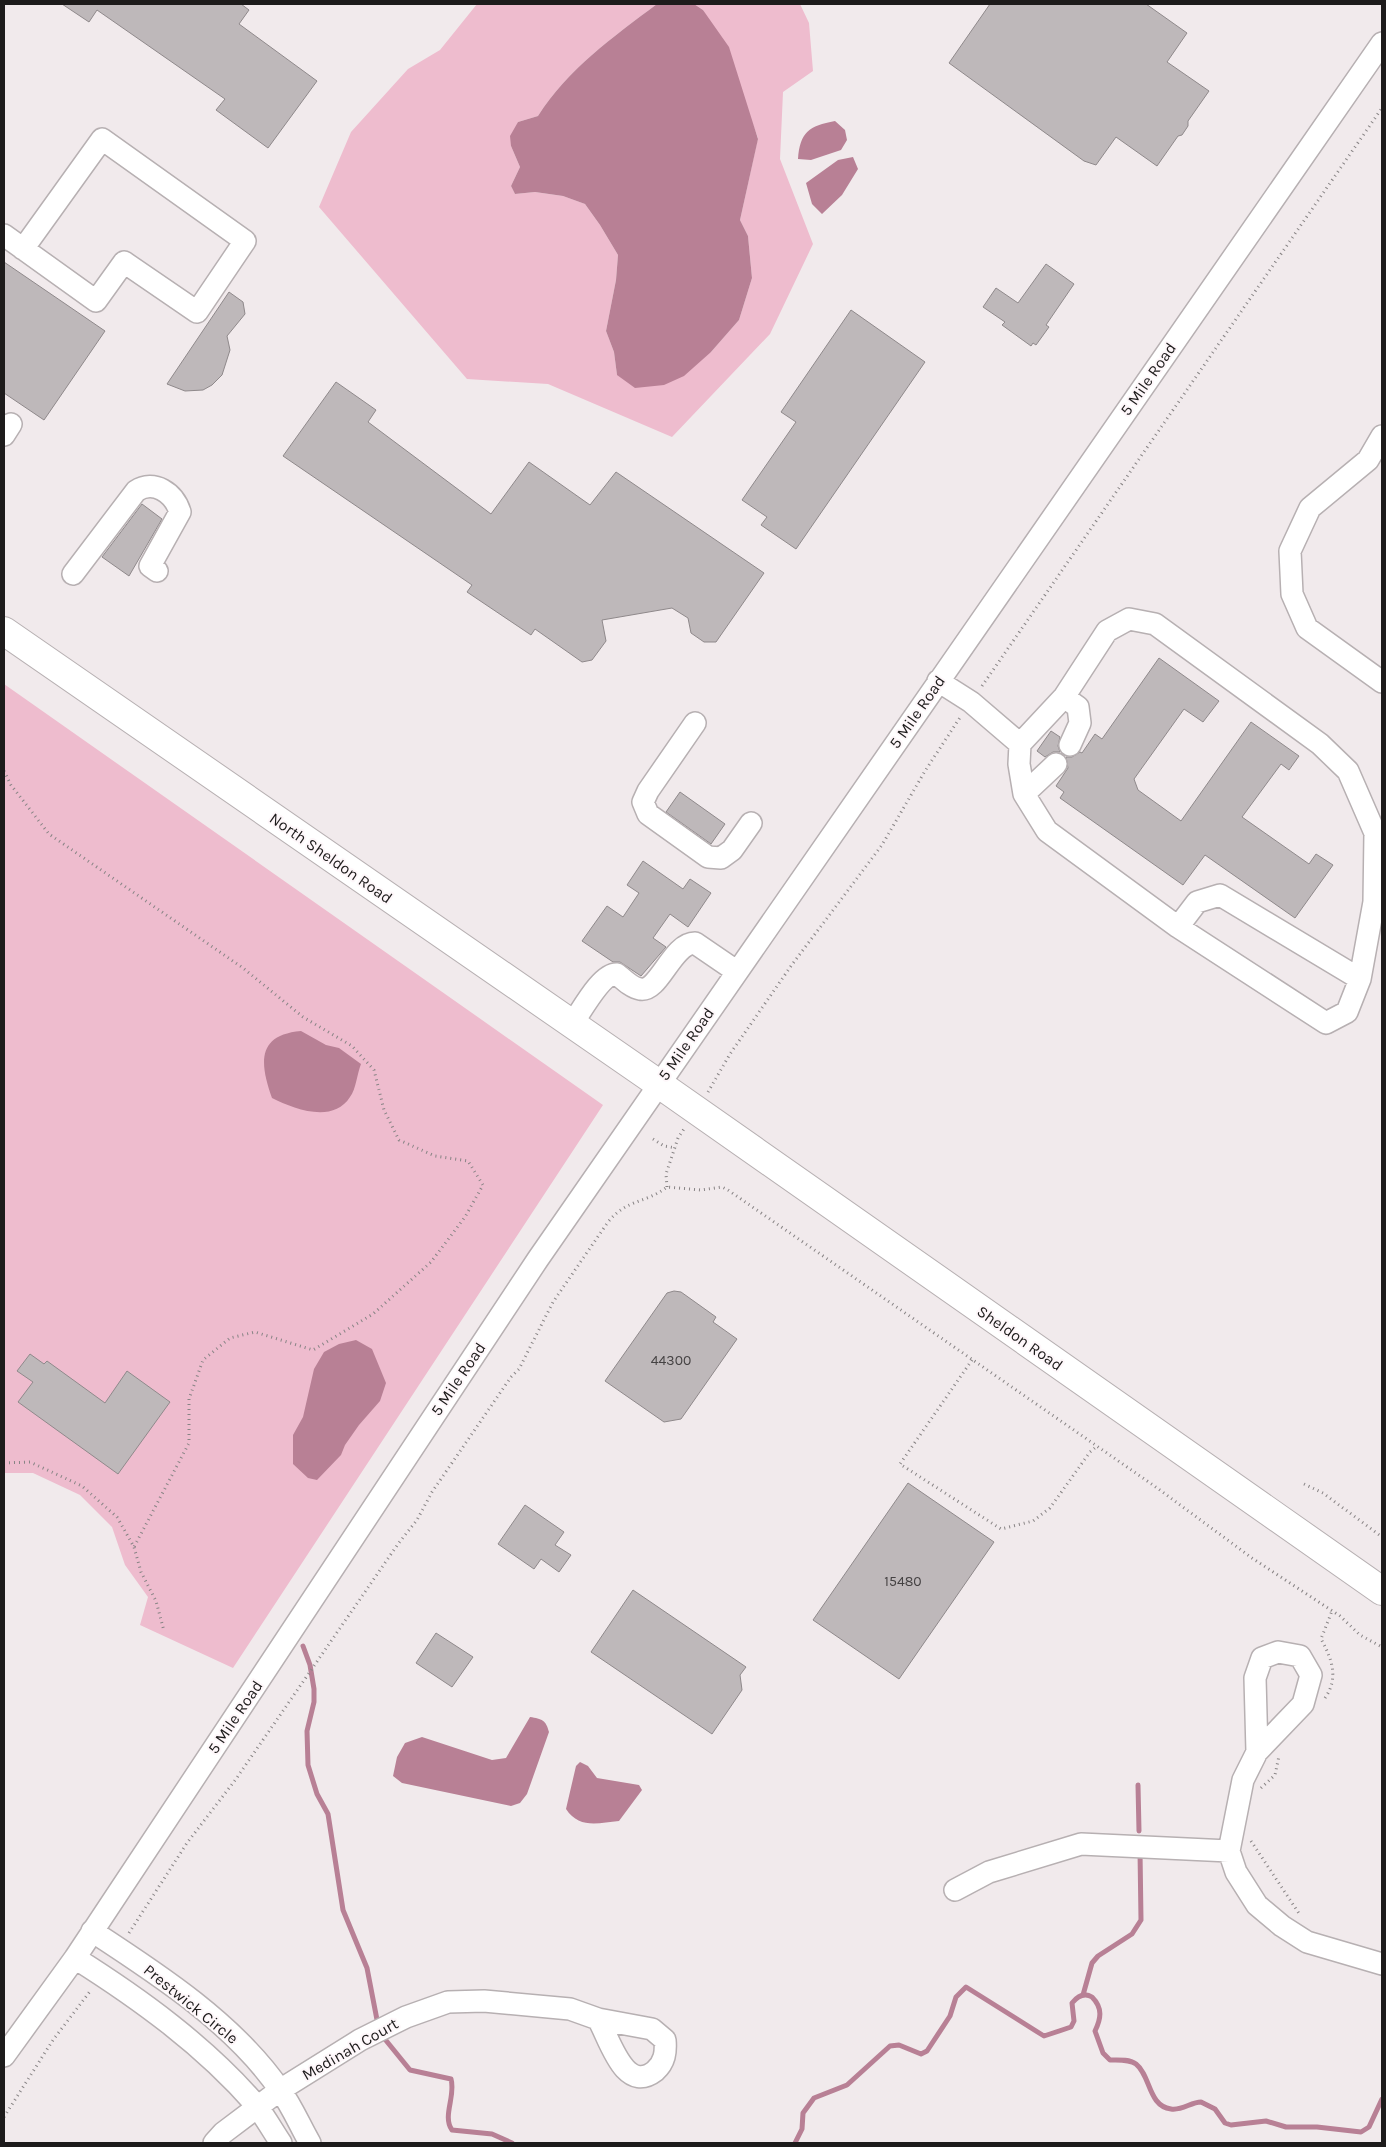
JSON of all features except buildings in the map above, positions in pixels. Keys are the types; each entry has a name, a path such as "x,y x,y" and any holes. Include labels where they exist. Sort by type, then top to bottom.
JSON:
{"main road":[{"name":"North Sheldon Road","path":"4,631 658,1084"},
{"name":"Sheldon Road","path":"658,1084 1382,1591"}],"street":[{"name":"5 Mile Road","path":"4,2056 75,1958 430,1419 658,1084 1382,43"},
{"path":"4,235 23,249 96,302 124,262 197,312 245,241 102,139 23,249"},
{"path":"1382,436 1368,460 1310,508 1290,551 1292,594 1307,628 1382,682"},
{"path":"73,574 136,491 146,485 156,486 168,494 177,502 180,512 150,566 157,571"},
{"path":"1129,619 1155,624 1320,744 1348,771 1375,833 1374,902 1360,979 1347,1012 1326,1023 1178,927 1047,831 1024,794 1019,764 1020,744 1064,697 1108,631 1129,619"},
{"path":"938,681 971,702 1020,744"},
{"path":"1064,697 1078,707 1080,723 1070,744"},
{"path":"695,723 642,802 648,814 708,857 721,858 732,850 751,824"},
{"path":"1024,794 1056,764"},
{"path":"1178,927 1197,902 1220,895 1360,979"},
{"path":"572,1024 601,982 609,975 617,974 638,989 645,990 655,982 678,952 688,943 695,942 736,971"},
{"path":"1257,1752 1243,1780 1228,1851 1236,1872 1258,1905 1282,1926 1307,1942 1382,1964"},
{"path":"955,1890 988,1872 1082,1844 1228,1851"},
{"name":"Prestwick Circle","path":"92,1931 177,1990 232,2034 280,2090 310,2143"},
{"name":"Prestwick Circle","path":"75,1958 160,2016 214,2060 257,2106 282,2143"},
{"name":"Medinah Court","path":"280,2090 360,2040 406,2017 448,2002 484,2001 570,2009 598,2019"},
{"path":"214,2143 223,2133 280,2090"}],"path":[{"path":"710,1089 730,1054 791,966 882,845 925,771 971,702 1382,108"},
{"path":"4,771 11,785 50,834 243,968 303,1016 352,1046 374,1070 384,1110 399,1140 435,1156 468,1161 483,1185 465,1217 431,1262 373,1314 313,1350 255,1332 230,1338 203,1360 189,1399 189,1443 134,1547"},
{"path":"667,1187 666,1174 678,1138"},
{"path":"653,1139 664,1146 676,1148"},
{"path":"120,1949 187,1843 236,1779 398,1544 418,1520 432,1492 510,1377 519,1369 553,1302 608,1222 615,1213 630,1203 655,1196 667,1187 701,1190 722,1187 728,1190 1153,1485 1252,1558 1332,1611 1360,1635 1382,1648"},
{"path":"972,1360 900,1464 1001,1529 1033,1521 1050,1508 1090,1452 1096,1447"},
{"path":"4,1463 30,1462 82,1486 117,1517 134,1547 141,1572 156,1602 164,1631"},
{"path":"1304,1484 1323,1493 1382,1537"},
{"path":"1322,1702 1330,1692 1334,1674 1331,1658 1321,1639 1332,1611"},
{"path":"1258,1790 1275,1775 1279,1756 1285,1749"},
{"path":"1249,1833 1252,1845 1304,1920"},
{"path":"4,2117 53,2040 103,1976"}],"shaded area":[{"path":"477,4 657,4 577,69 563,83 538,116 518,122 511,146 520,167 511,186 515,194 535,192 563,196 585,204 618,255 616,280 606,331 614,352 617,375 711,352 739,320 752,278 748,236 740,220 758,138 746,106 703,10 694,4 800,4 809,23 813,71 783,92 780,159 813,244 770,334 672,437 548,384 467,379 319,207 351,132 408,69 440,50"},
{"path":"657,4 694,4 703,10 729,47 758,139 740,220 748,236 752,278 739,320 711,352 684,376 664,385 635,388 617,375 614,352 606,331 616,280 618,255 585,204 563,196 535,192 515,194 511,186 520,167 511,146 510,136 518,122 538,116 563,83 592,55"},
{"path":"835,121 845,130 847,140 841,150 811,160 798,159 804,136 812,128"},
{"path":"853,157 858,169 842,195 822,214 812,204 806,183 838,160"},
{"path":"4,684 603,1105 233,1668 140,1625 148,1597 125,1565 112,1527 80,1495 33,1473 4,1473"},
{"path":"301,1031 326,1045 339,1048 361,1064 352,1094 343,1105 334,1110 313,1112 302,1110 272,1098 265,1074 265,1053 269,1045 276,1038"},
{"path":"356,1340 372,1349 386,1383 380,1401 359,1425 345,1445 341,1455 317,1480 308,1478 293,1464 293,1435 303,1417 314,1369 324,1352 339,1344"},
{"path":"530,1717 543,1721 549,1732 527,1794 520,1803 511,1806 402,1783 393,1776 397,1757 405,1743 422,1737 492,1760 506,1758"},
{"path":"580,1762 588,1766 597,1778 639,1785 642,1790 619,1821 583,1822 577,1820 566,1809 576,1766"}],"waterway":[{"path":"303,1646 310,1665 314,1689 314,1702 307,1731 308,1765 317,1794 328,1814 343,1910 367,1968 378,2025"},
{"path":"1138,1785 1139,1831"},
{"path":"1083,1995 1092,1963 1098,1956 1132,1934 1141,1920 1140,1851"},
{"path":"795,2143 802,2129 803,2113 814,2098 847,2085 890,2046 899,2045 921,2054 927,2051 950,2016 956,1997 966,1987 1044,2036 1071,2027 1074,2021 1072,2003 1081,1996 1092,1997 1098,2005 1100,2014 1095,2031 1103,2053 1110,2060 1127,2061 1136,2064 1145,2076 1154,2097 1164,2107 1171,2109 1179,2109 1201,2102 1215,2109 1225,2123 1231,2125 1266,2121 1286,2127 1317,2127 1361,2132 1369,2127 1382,2099"},
{"path":"384,2038 410,2070 451,2079 452,2092 448,2119 452,2130 492,2134 512,2143"}]}
